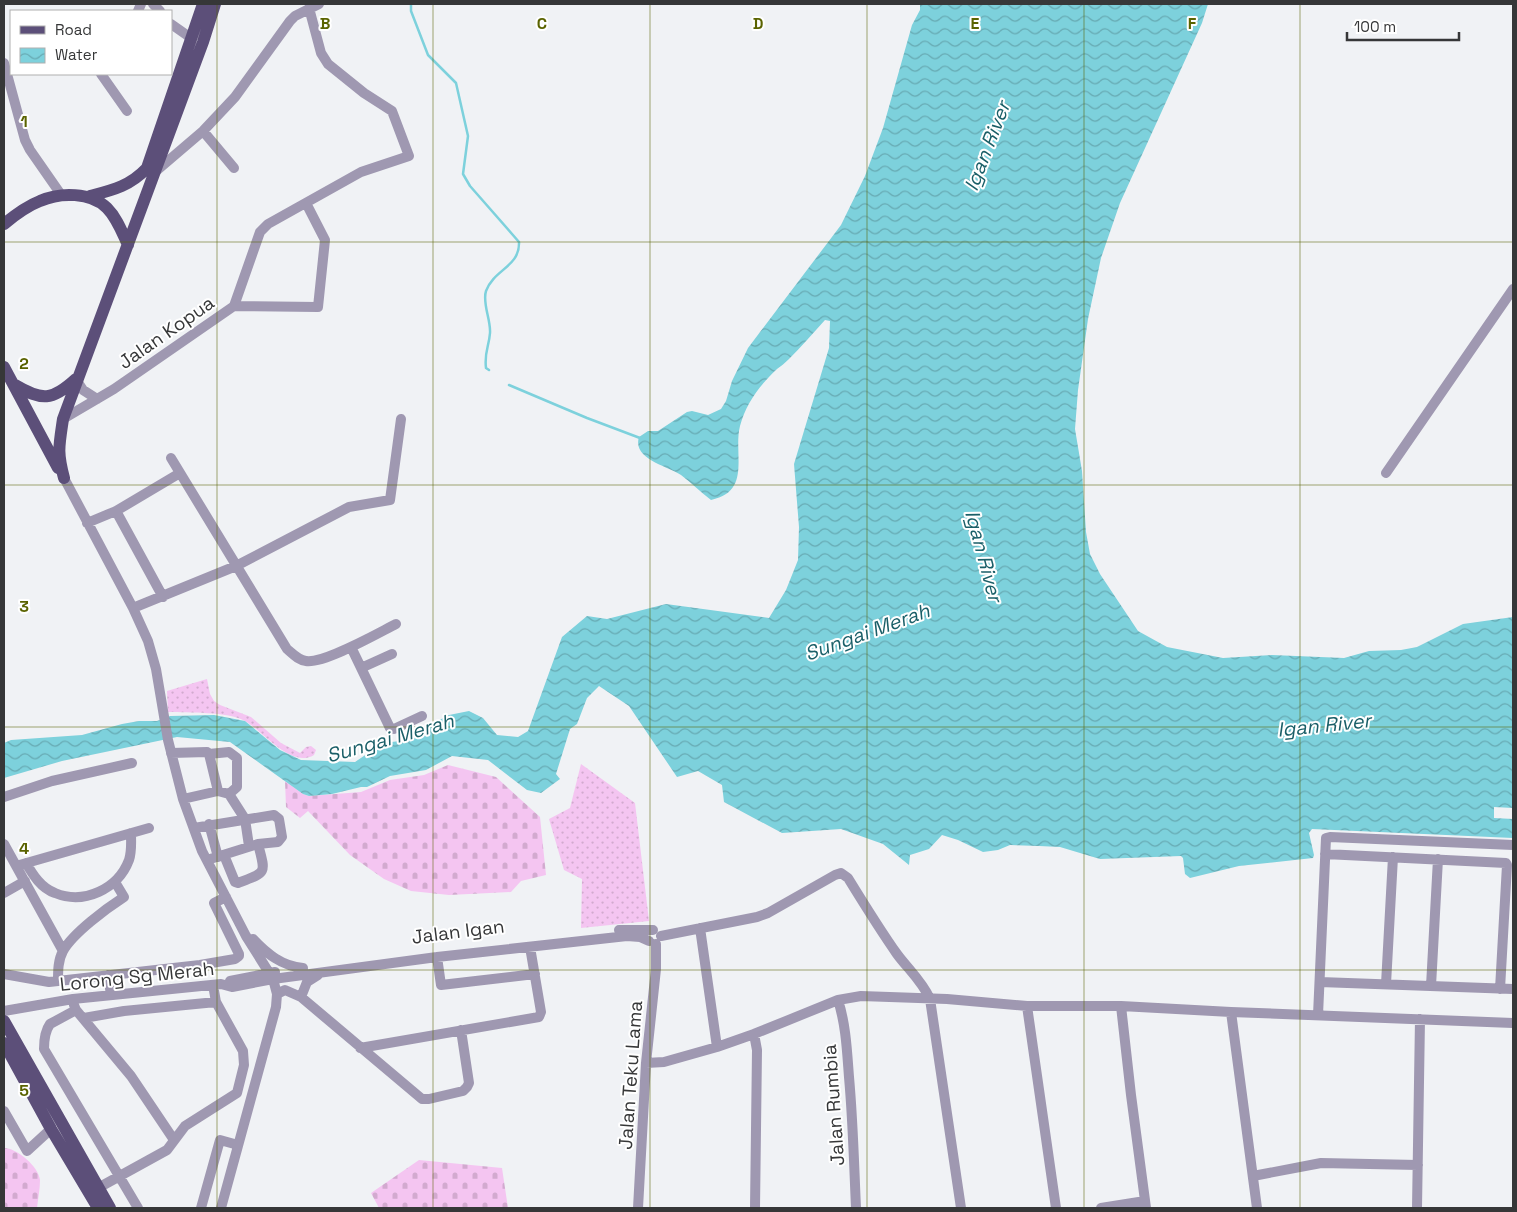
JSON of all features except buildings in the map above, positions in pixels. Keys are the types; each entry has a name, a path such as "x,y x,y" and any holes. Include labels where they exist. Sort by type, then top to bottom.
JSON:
{"main road":[{"path":"4,224 41,200 62,196 90,196 130,183 138,178 147,168 203,4"},
{"path":"64,478 58,445 63,419 203,42 215,4"},
{"path":"90,196 99,201 113,215 128,245"},
{"path":"4,367 46,448 64,478"},
{"path":"12,384 38,397 56,393 66,388 78,378"},
{"path":"4,1021 110,1208"},
{"path":"4,1043 51,1129 98,1208"}],"street":[{"path":"155,172 202,132 242,88 290,21 295,16 320,4"},
{"path":"234,306 260,232 268,224 361,172 409,156 392,112 364,93 328,64 321,53 310,8"},
{"path":"172,25 191,38"},
{"path":"4,63 28,145 62,196"},
{"path":"102,75 127,111"},
{"path":"202,132 234,168"},
{"name":"Jalan Kopua","path":"63,419 114,389 234,306 318,307 325,240 306,203"},
{"path":"1386,473 1513,289"},
{"path":"78,378 83,390 97,399"},
{"path":"133,608 236,566 349,507 390,500 401,419"},
{"path":"171,458 287,649 299,659 314,662 396,624"},
{"path":"87,522 116,511 180,473"},
{"path":"64,478 133,608 153,656 168,740 183,799 207,860 242,928 271,976 277,994 276,1007 258,1067 221,1208"},
{"path":"116,511 162,597"},
{"path":"352,646 390,728 394,729 422,716"},
{"path":"362,668 392,654"},
{"path":"171,753 207,752 209,754 229,752 237,758 237,787 229,794"},
{"path":"209,754 218,791"},
{"path":"4,797 52,781 132,763"},
{"path":"183,799 218,791 229,794 245,819 264,866 262,871 258,875 238,883 235,882 221,856 208,824"},
{"path":"194,828 208,824 274,815 279,819 282,837 278,842 254,845 207,860"},
{"path":"21,864 149,828"},
{"path":"4,844 35,878 54,893 80,897 105,889 121,876 131,849 131,833"},
{"path":"1318,1015 1326,840 1330,837 1513,845"},
{"path":"1325,854 1504,862 1506,864 1500,989"},
{"path":"1386,984 1393,857"},
{"path":"1431,986 1438,859"},
{"path":"21,864 25,881 64,951"},
{"path":"655,938 736,922 768,913 835,875 841,873 848,878 898,956 925,988 930,999 961,1208"},
{"path":"4,893 25,881"},
{"path":"58,981 58,965 64,951 77,935 101,913 124,897 115,882"},
{"path":"4,974 46,981 58,981 200,965 238,958 239,954 214,903 226,897"},
{"path":"242,928 271,957 296,968 303,968"},
{"path":"700,928 717,1047"},
{"name":"Jalan Igan","path":"271,976 303,968 617,930 655,938"},
{"name":"Jalan Igan","path":"271,976 322,973 437,957 627,936 655,938"},
{"name":"Jalan Teku Lama","path":"638,1208 646,1063 656,968 655,938"},
{"path":"360,1048 539,1017 541,1012 530,947"},
{"path":"246,977 256,964 256,952"},
{"path":"437,957 441,985 535,974"},
{"path":"301,997 307,982 322,973"},
{"path":"108,975 111,995"},
{"path":"98,1188 167,1150 185,1126 237,1093 244,1064 242,1048 216,1002 217,985 246,977 271,976 287,984 422,1099 430,1099 463,1091 467,1088 469,1083 461,1030"},
{"name":"Lorong Sg Merah","path":"4,1011 73,999 111,995 217,985 232,987 271,976"},
{"path":"1320,982 1513,989"},
{"path":"277,994 286,990 301,997"},
{"path":"646,1063 664,1062 717,1047 838,1000 861,996 1027,1006 1122,1006 1513,1023"},
{"path":"73,999 76,1010 131,1076 174,1140"},
{"name":"Jalan Rumbia","path":"838,1000 847,1047 856,1208"},
{"path":"84,1018 124,1011 216,1002"},
{"path":"1027,1006 1056,1208"},
{"path":"1101,1208 1146,1205 1131,1095 1122,1006"},
{"path":"76,1010 50,1024 44,1042 44,1049 138,1208"},
{"path":"1231,1012 1256,1208"},
{"path":"1417,1208 1420,1019"},
{"path":"754,1034 757,1050 755,1208"},
{"path":"244,1064 258,1067"},
{"path":"4,1111 27,1151 51,1129"},
{"path":"201,1208 220,1140 238,1145"},
{"path":"1253,1176 1321,1163 1418,1165"}],"green space":[{"path":"207,679 210,694 214,701 251,717 281,743 300,753 306,747 311,746 316,750 314,755 305,758 287,753 245,721 237,718 208,713 168,712 167,691"},
{"path":"581,764 635,803 649,921 581,928 582,879 564,870 549,819 570,808"},
{"path":"448,765 496,777 540,817 546,875 521,881 511,892 449,895 411,891 384,879 350,855 308,811 300,818 286,807 285,781 309,796 361,792 390,780 424,775"},
{"path":"4,1148 21,1155 32,1164 39,1175 37,1208 4,1208"},
{"path":"419,1160 502,1168 508,1208 379,1208 371,1193"}],"water":[{"path":"920,4 1208,4 1202,23 1120,203 1101,258 1088,319 1078,390 1075,429 1082,471 1086,532 1090,554 1100,574 1138,631 1167,647 1223,658 1272,655 1344,658 1369,651 1401,650 1417,647 1463,624 1513,617 1513,838 1312,829 1309,833 1313,858 1239,866 1190,878 1185,874 1183,858 1181,856 1100,859 1060,847 1010,845 998,850 983,852 958,840 942,835 929,849 910,855 909,865 883,844 841,829 782,833 724,802 722,785 698,771 677,777 629,706 599,686 587,698 577,724 570,729 556,774 560,779 541,793 527,790 488,760 452,756 426,770 390,776 367,787 332,794 309,796 303,794 230,742 177,737 62,761 4,778 4,743 11,740 82,735 122,724 139,721 157,721 170,716 214,715 245,721 280,750 301,760 355,762 383,743 400,741 449,715 469,711 483,718 497,735 518,737 528,731 562,637 587,616 607,619 666,604 769,618 786,590 798,560 799,527 794,464 829,348 830,321 825,320 794,354 765,381 754,395 740,426 736,480 732,489 724,496 711,500 681,475 652,461 641,451 638,445 639,437 648,431 658,431 687,412 692,411 708,415 721,409 748,348 841,225 865,176 883,128 912,25 920,10"}],"pier":[{"path":"1494,807 1513,808 1513,819 1494,818"}],"waterway":[{"path":"411,4 411,11 428,55 456,83 468,136 463,174 470,186 519,242 518,250 511,263 495,278 486,291 485,301 490,333 486,354 486,368 489,370"},
{"path":"509,385 640,438"}],"water label":[{"name":"Igan River","path":"987,146"},
{"name":"Igan River","path":"984,556"},
{"name":"Sungai Merah","path":"867,632"},
{"name":"Igan River","path":"1324,725"},
{"name":"Sungai Merah","path":"390,738"}]}
